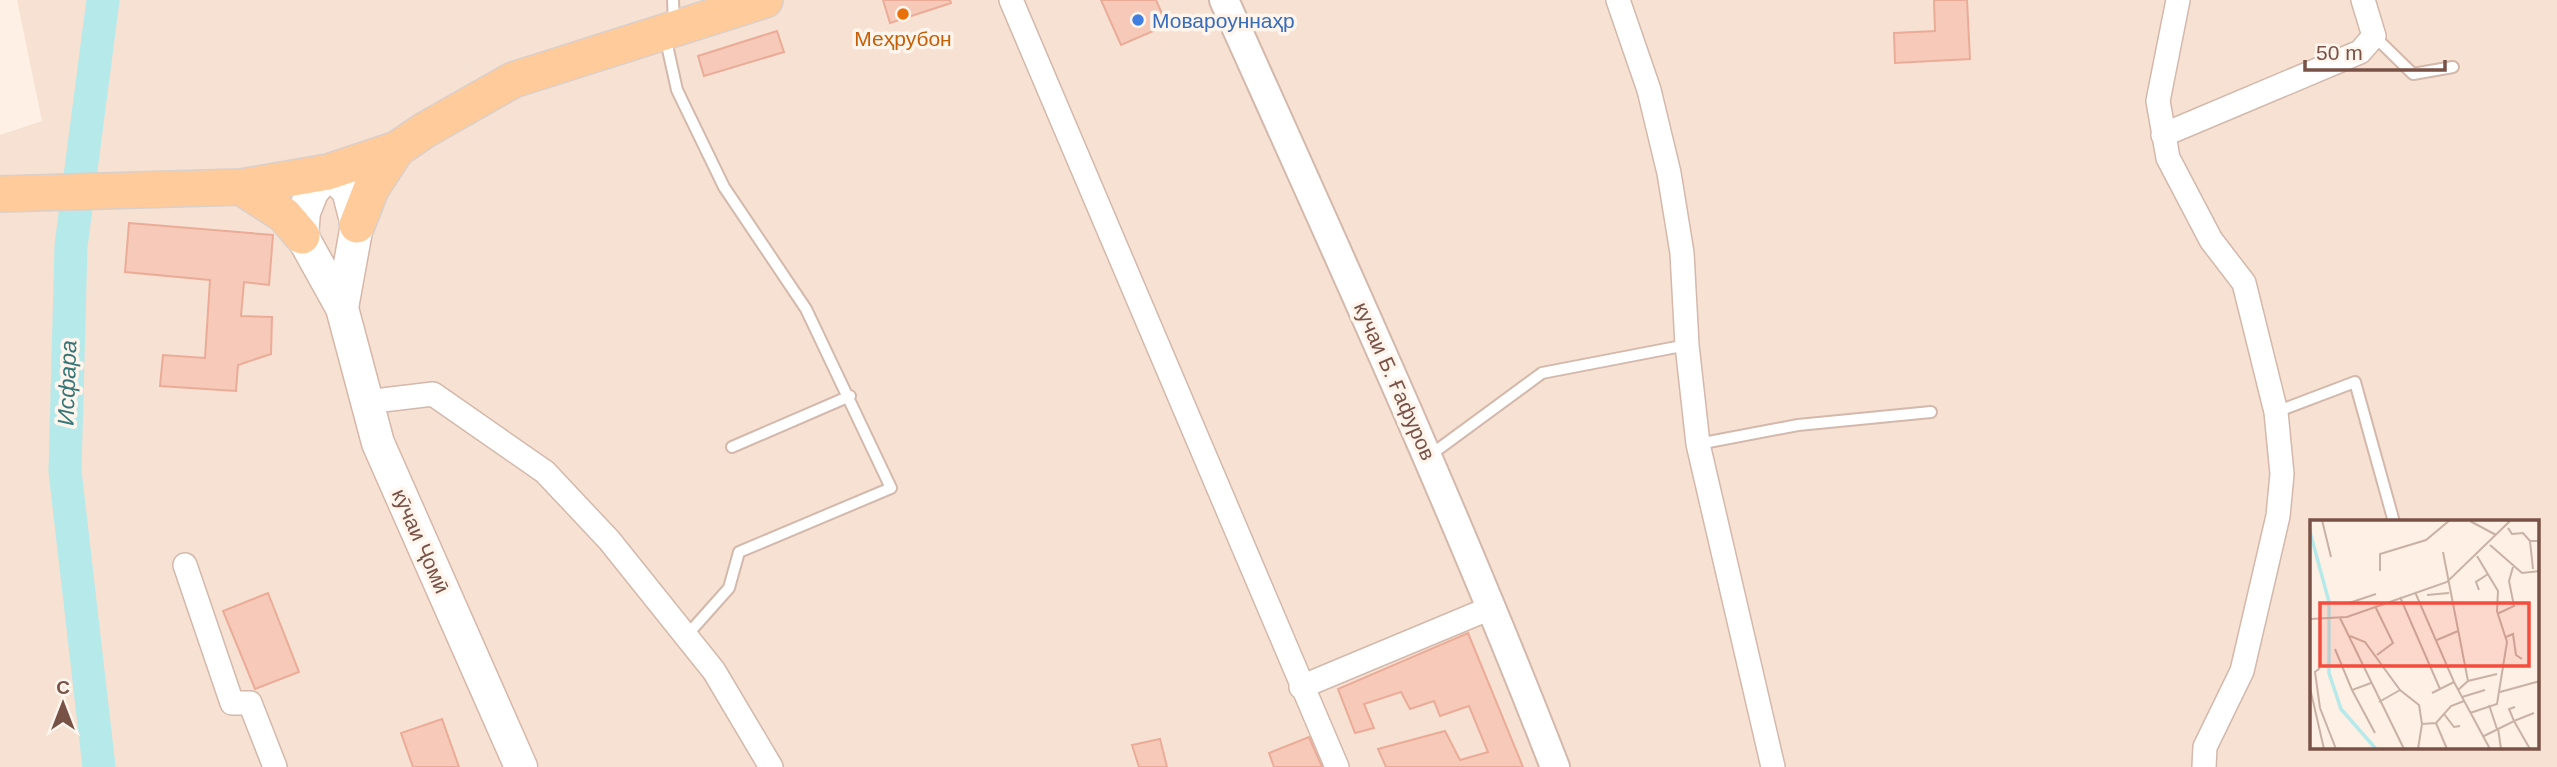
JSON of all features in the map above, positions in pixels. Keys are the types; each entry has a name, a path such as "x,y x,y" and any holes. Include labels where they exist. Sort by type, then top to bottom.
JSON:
{"main road":[{"path":"6,194 242,187 328,172 397,149 513,80 671,21 765,0"},
{"path":"242,187 284,215 302,236 331,238 346,234 357,225 371,189 397,149"},
{"path":"302,236 304,212 312,192 328,172"},
{"name":"кӯчаи Ҷомӣ","path":"328,172 348,190 357,225 342,308"},
{"name":"кӯчаи Ҷомӣ","path":"302,236 342,308 378,443 521,767"}],"street":[{"path":"1011,0 1337,767"},
{"name":"кучаи Б. Ғафуров","path":"1224,0 1429,456 1493,607 1555,767"},
{"path":"1618,0 1650,90 1669,173 1682,254 1698,443 1773,767"},
{"path":"2178,0 2158,102 2168,159 2211,240 2244,283 2276,412 2282,474 2278,516 2242,671 2205,747 2204,767"},
{"path":"2163,135 2360,52 2374,36 2363,0"},
{"path":"366,402 433,394 545,472 609,540 688,634 714,671 771,767"},
{"path":"185,565 232,703 250,703 275,767"},
{"path":"1301,687 1493,607"}],"lane":[{"path":"671,21 677,90 724,187 806,309 850,396 891,488 739,552 729,588 688,634"},
{"path":"2374,36 2413,74 2453,67"},
{"path":"1429,456 1542,373 1688,345"},
{"path":"2276,412 2354,382 2393,520"},
{"path":"732,447 850,396"},
{"path":"1698,443 1798,425 1931,412"}],"shaded area":[{"name":"Исфара","path":"17,0 2557,0 2557,767 0,767 0,135 42,121"}],"building":[{"name":"Меҳрубон","path":"883,0 950,0 951,3 890,23"},
{"name":"Мовароуннаҳр","path":"1101,0 1156,0 1167,25 1121,45"},
{"path":"1934,0 1967,0 1970,59 1895,63 1894,33 1935,31"},
{"path":"777,31 784,52 704,76 698,56"},
{"path":"129,223 273,235 269,285 244,282 241,316 272,317 271,354 238,365 236,391 160,386 163,355 205,358 210,280 125,272"},
{"path":"268,593 299,672 255,689 223,611"},
{"path":"1468,633 1523,767 1386,767 1378,749 1445,731 1460,760 1488,752 1469,706 1440,716 1434,701 1410,709 1401,692 1364,704 1374,728 1355,733 1338,689"},
{"path":"442,719 459,767 413,767 401,733"},
{"path":"1309,737 1322,767 1274,767 1269,753"},
{"path":"1160,739 1167,767 1139,767 1132,745"}],"waterway":[{"name":"Исфара","path":"99,767 65,471 71,246 103,0"}],"place":[{"name":"Меҳрубон","path":"903,14"},
{"name":"Мовароуннаҳр","path":"1138,20"}]}
